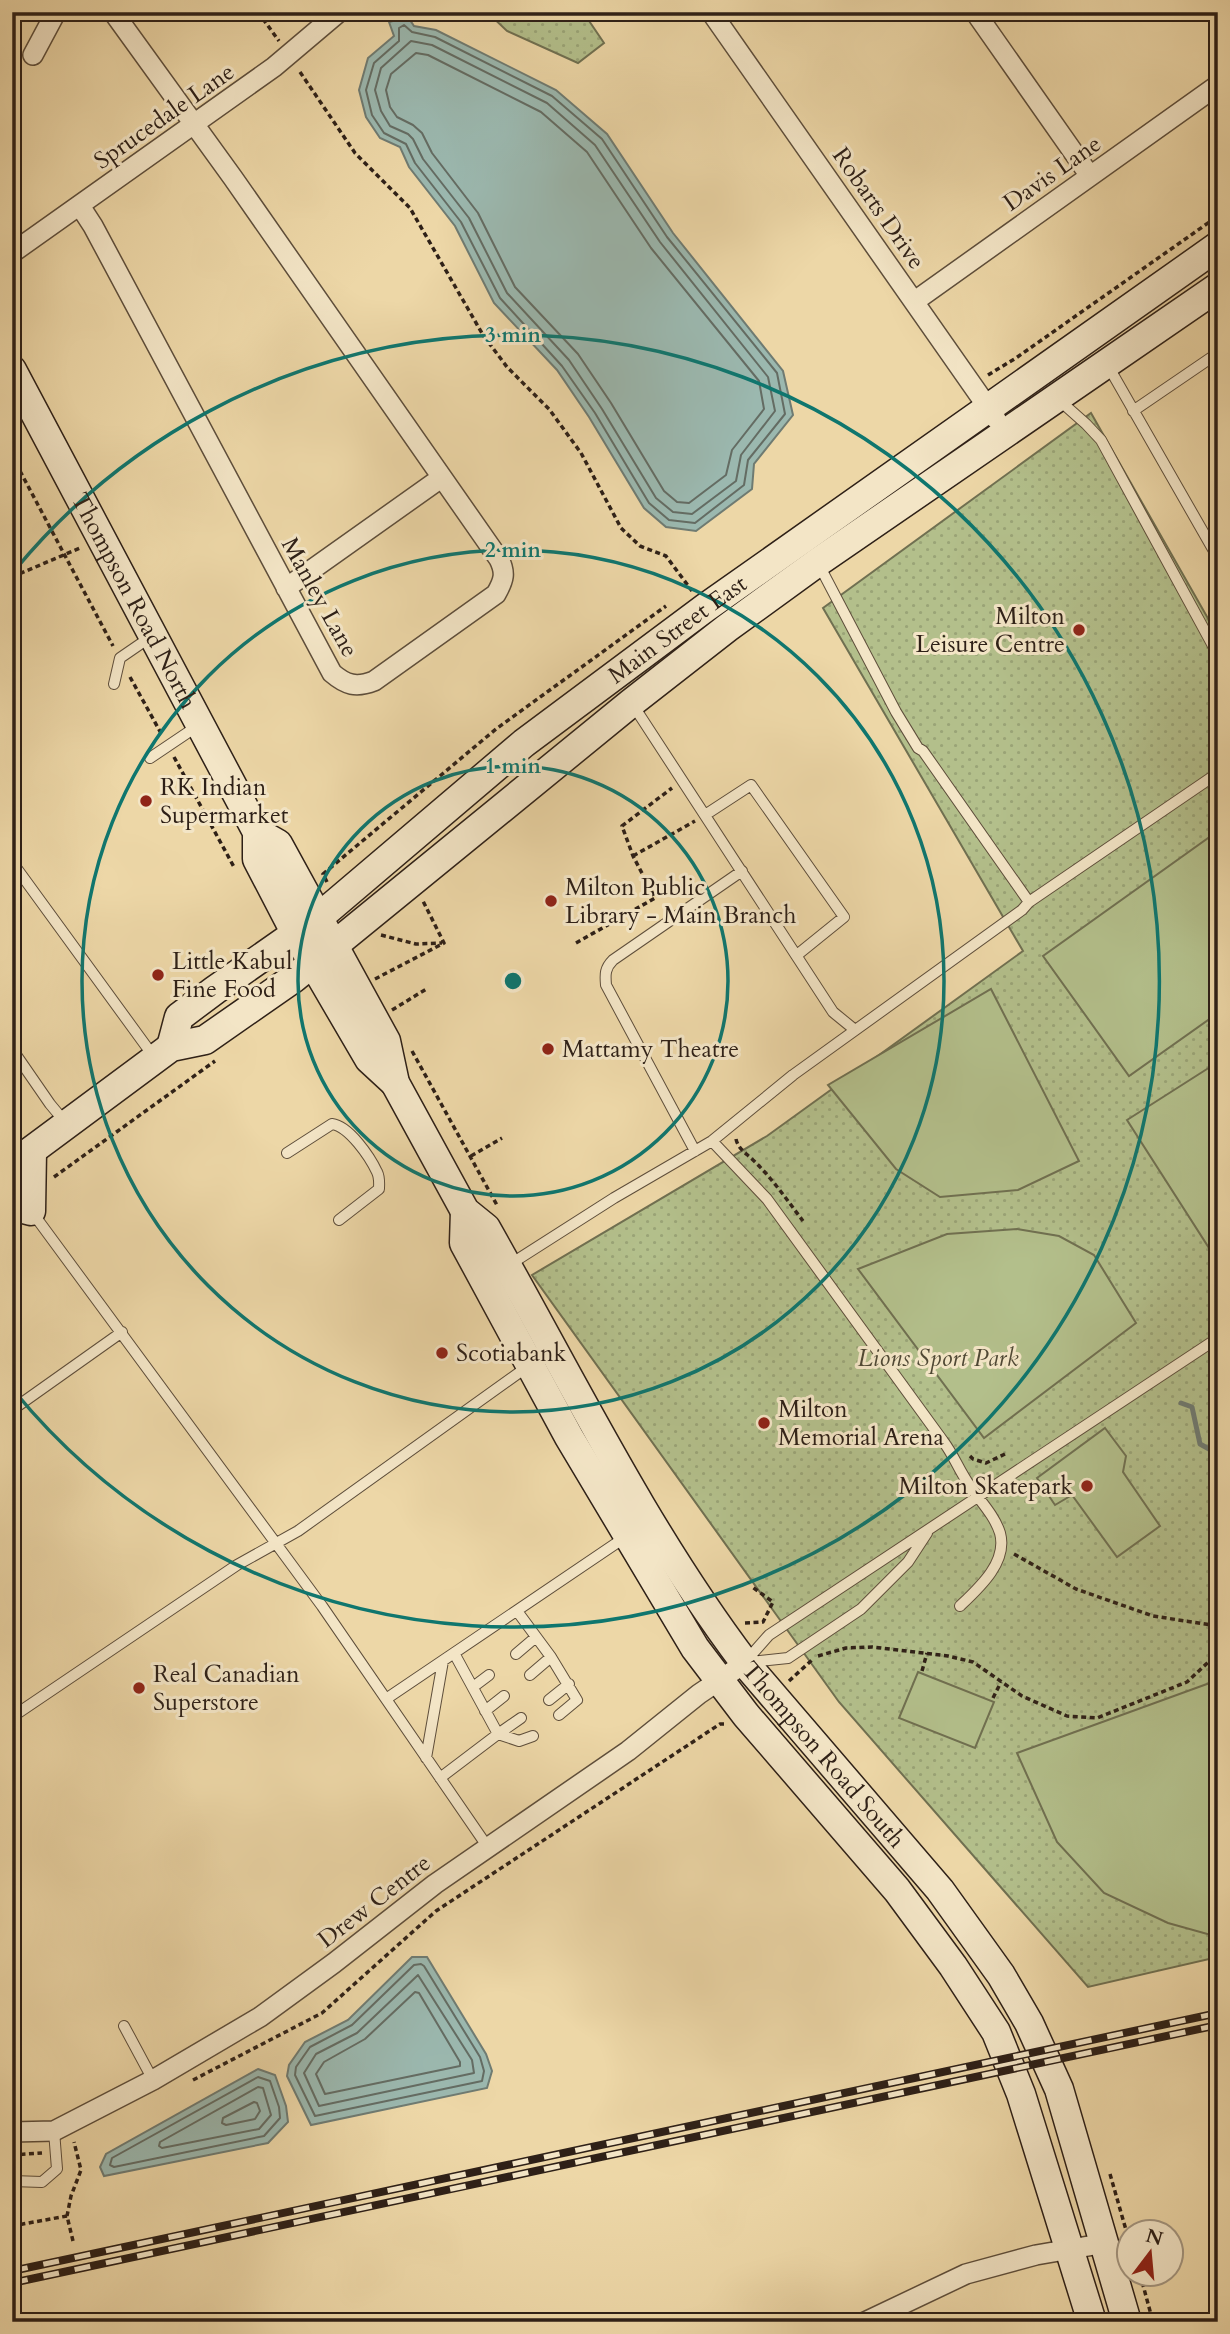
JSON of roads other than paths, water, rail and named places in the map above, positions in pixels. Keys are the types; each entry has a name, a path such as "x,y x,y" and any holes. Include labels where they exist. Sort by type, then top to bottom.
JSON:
{"main road":[{"name":"Main Street East","path":"22,1158 163,1053 205,1040 294,978 314,940 524,743 705,608 1218,246"},
{"name":"Main Street East","path":"314,940 818,562 1218,287"},
{"name":"Thompson Road North","path":"12,370 257,832 278,844 314,940"},
{"name":"Thompson Road South","path":"314,940 369,1059 395,1083 465,1211 486,1228 656,1534 745,1663 940,1890 1001,1975 1029,2023 1059,2089 1127,2322"},
{"path":"22,1158 25,1203"},
{"name":"Thompson Road South","path":"465,1211 464,1243 569,1437 695,1648 755,1726 897,1890 953,1966 996,2032 1021,2095 1092,2322"}],"street":[{"path":"33,55 57,12"},
{"name":"Manley Lane","path":"80,206 332,673 353,686 374,681 496,594 504,578 504,568 499,559 113,12"},
{"name":"Sprucedale Lane","path":"12,253 282,62 340,12"},
{"name":"Robarts Drive","path":"712,12 1005,432"},
{"path":"975,12 1090,176"},
{"name":"Davis Lane","path":"915,301 1218,85"},
{"path":"286,588 441,478"},
{"name":"Drew Centre","path":"12,2132 54,2131 153,2080 260,2017 487,1846 628,1751 718,1680 745,1663"},
{"path":"864,2322 966,2274 1036,2255 1105,2243"}],"lane":[{"path":"1133,411 1218,353"},
{"path":"1107,364 1218,558"},
{"path":"1056,397 1101,440 1218,655"},
{"path":"804,538 896,712 918,748 923,751 1029,902"},
{"path":"114,684 120,659 153,636"},
{"path":"631,703 833,1012 855,1030"},
{"path":"150,758 200,724"},
{"path":"508,1266 614,1198 712,1141 793,1075 1029,902 1218,773"},
{"path":"705,815 751,785 844,917 797,955"},
{"path":"12,862 137,1031 163,1053"},
{"path":"695,1151 606,985 605,975 607,966 613,960 742,871"},
{"path":"12,1049 68,1125"},
{"path":"287,1153 332,1124 341,1125 350,1132 377,1173 379,1189 339,1220"},
{"path":"712,1141 767,1199 943,1441 992,1517 1000,1535 999,1555 982,1585 960,1606"},
{"path":"25,1203 276,1543 487,1846"},
{"path":"12,1410 122,1332"},
{"path":"745,1663 769,1635 1218,1338"},
{"path":"12,1717 231,1569 298,1531 530,1365"},
{"path":"745,1663 788,1658 861,1609 908,1562 929,1530"},
{"path":"386,1699 627,1536"},
{"path":"517,1611 578,1700 559,1715"},
{"path":"516,1654 536,1637"},
{"path":"454,1653 498,1734 519,1741 533,1736"},
{"path":"530,1675 551,1657"},
{"path":"426,1758 443,1661"},
{"path":"473,1688 489,1675"},
{"path":"549,1700 569,1684"},
{"path":"485,1711 504,1696"},
{"path":"440,1778 521,1718"},
{"path":"124,2026 153,2080"},
{"path":"12,2181 42,2182 57,2169 54,2131"}],"water":[{"path":"408,17 414,26 436,30 556,90 607,134 673,233 783,371 793,415 754,464 752,489 696,531 666,527 644,508 557,370 494,303 455,226 409,167 400,147 380,138 366,117 359,90 368,58 394,36 389,22"},
{"path":"412,1957 427,1957 486,2054 492,2071 487,2088 311,2125 287,2076 289,2065 305,2042 348,2020"},
{"path":"258,2069 275,2075 286,2106 288,2122 268,2143 104,2176 100,2167 106,2154"}],"waterway":[{"path":"1181,1403 1192,1407 1200,1444 1218,1454"}],"railway":[{"path":"12,2271 1218,2013"},
{"path":"12,2283 1218,2025"}],"place":[{"name":"Milton Leisure Centre","path":"1079,630"},
{"name":"RK Indian Supermarket","path":"146,801"},
{"name":"Milton Public Library - Main Branch","path":"551,901"},
{"name":"Little Kabul Fine Food","path":"158,975"},
{"name":"Mattamy Theatre","path":"548,1049"},
{"name":"Scotiabank","path":"442,1353"},
{"name":"Milton Memorial Arena","path":"764,1423"},
{"name":"Milton Skatepark","path":"1087,1486"},
{"name":"Real Canadian Superstore","path":"139,1688"}],"park label":[{"name":"Lions Sport Park","path":"938,1358"}]}
